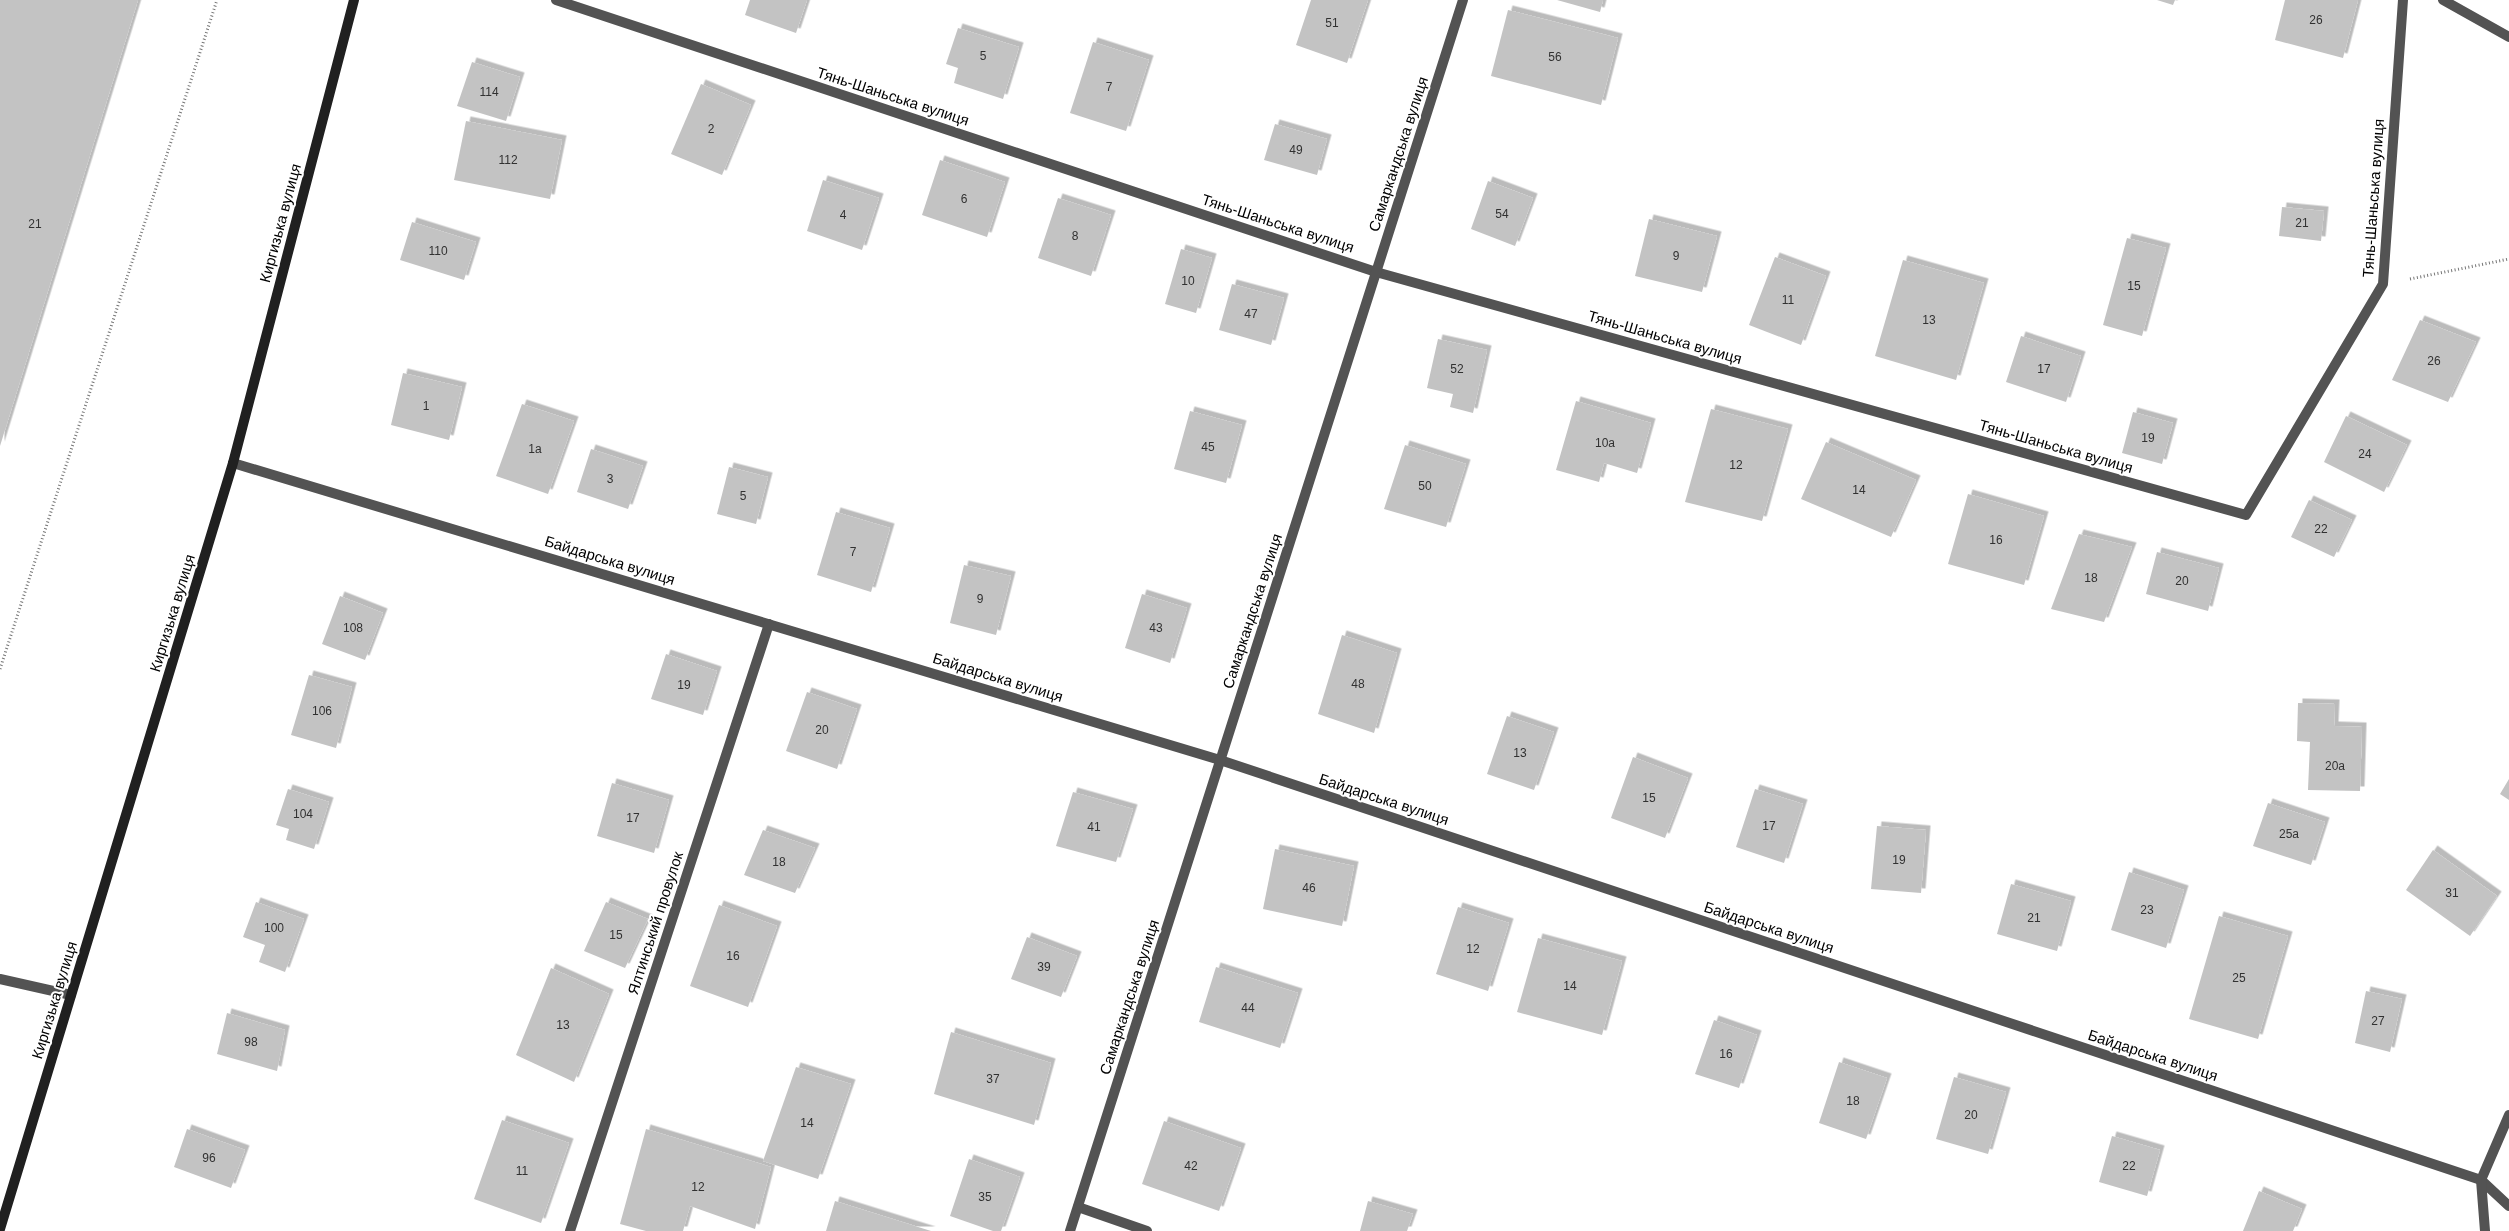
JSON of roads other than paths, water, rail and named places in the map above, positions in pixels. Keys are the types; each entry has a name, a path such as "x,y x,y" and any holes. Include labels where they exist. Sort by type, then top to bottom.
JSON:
{"street":[{"name":"Киргизька вулиця","path":"0,1229 2,1216 233,462 354,0"},
{"name":"Тянь-Шаньська вулиця","path":"556,0 1376,272 2246,515 2383,284 2403,0"},
{"name":"Самаркандська вулиця","path":"1070,1231 1463,0"},
{"path":"2443,0 2509,37"},
{"name":"Байдарська вулиця","path":"233,462 1220,760 2481,1180 2509,1206"},
{"name":"Ялтинський провулок","path":"570,1231 769,624"},
{"path":"0,979 71,995"},
{"path":"2486,1231 2481,1180 2509,1115"},
{"path":"1078,1207 1147,1231"}]}
